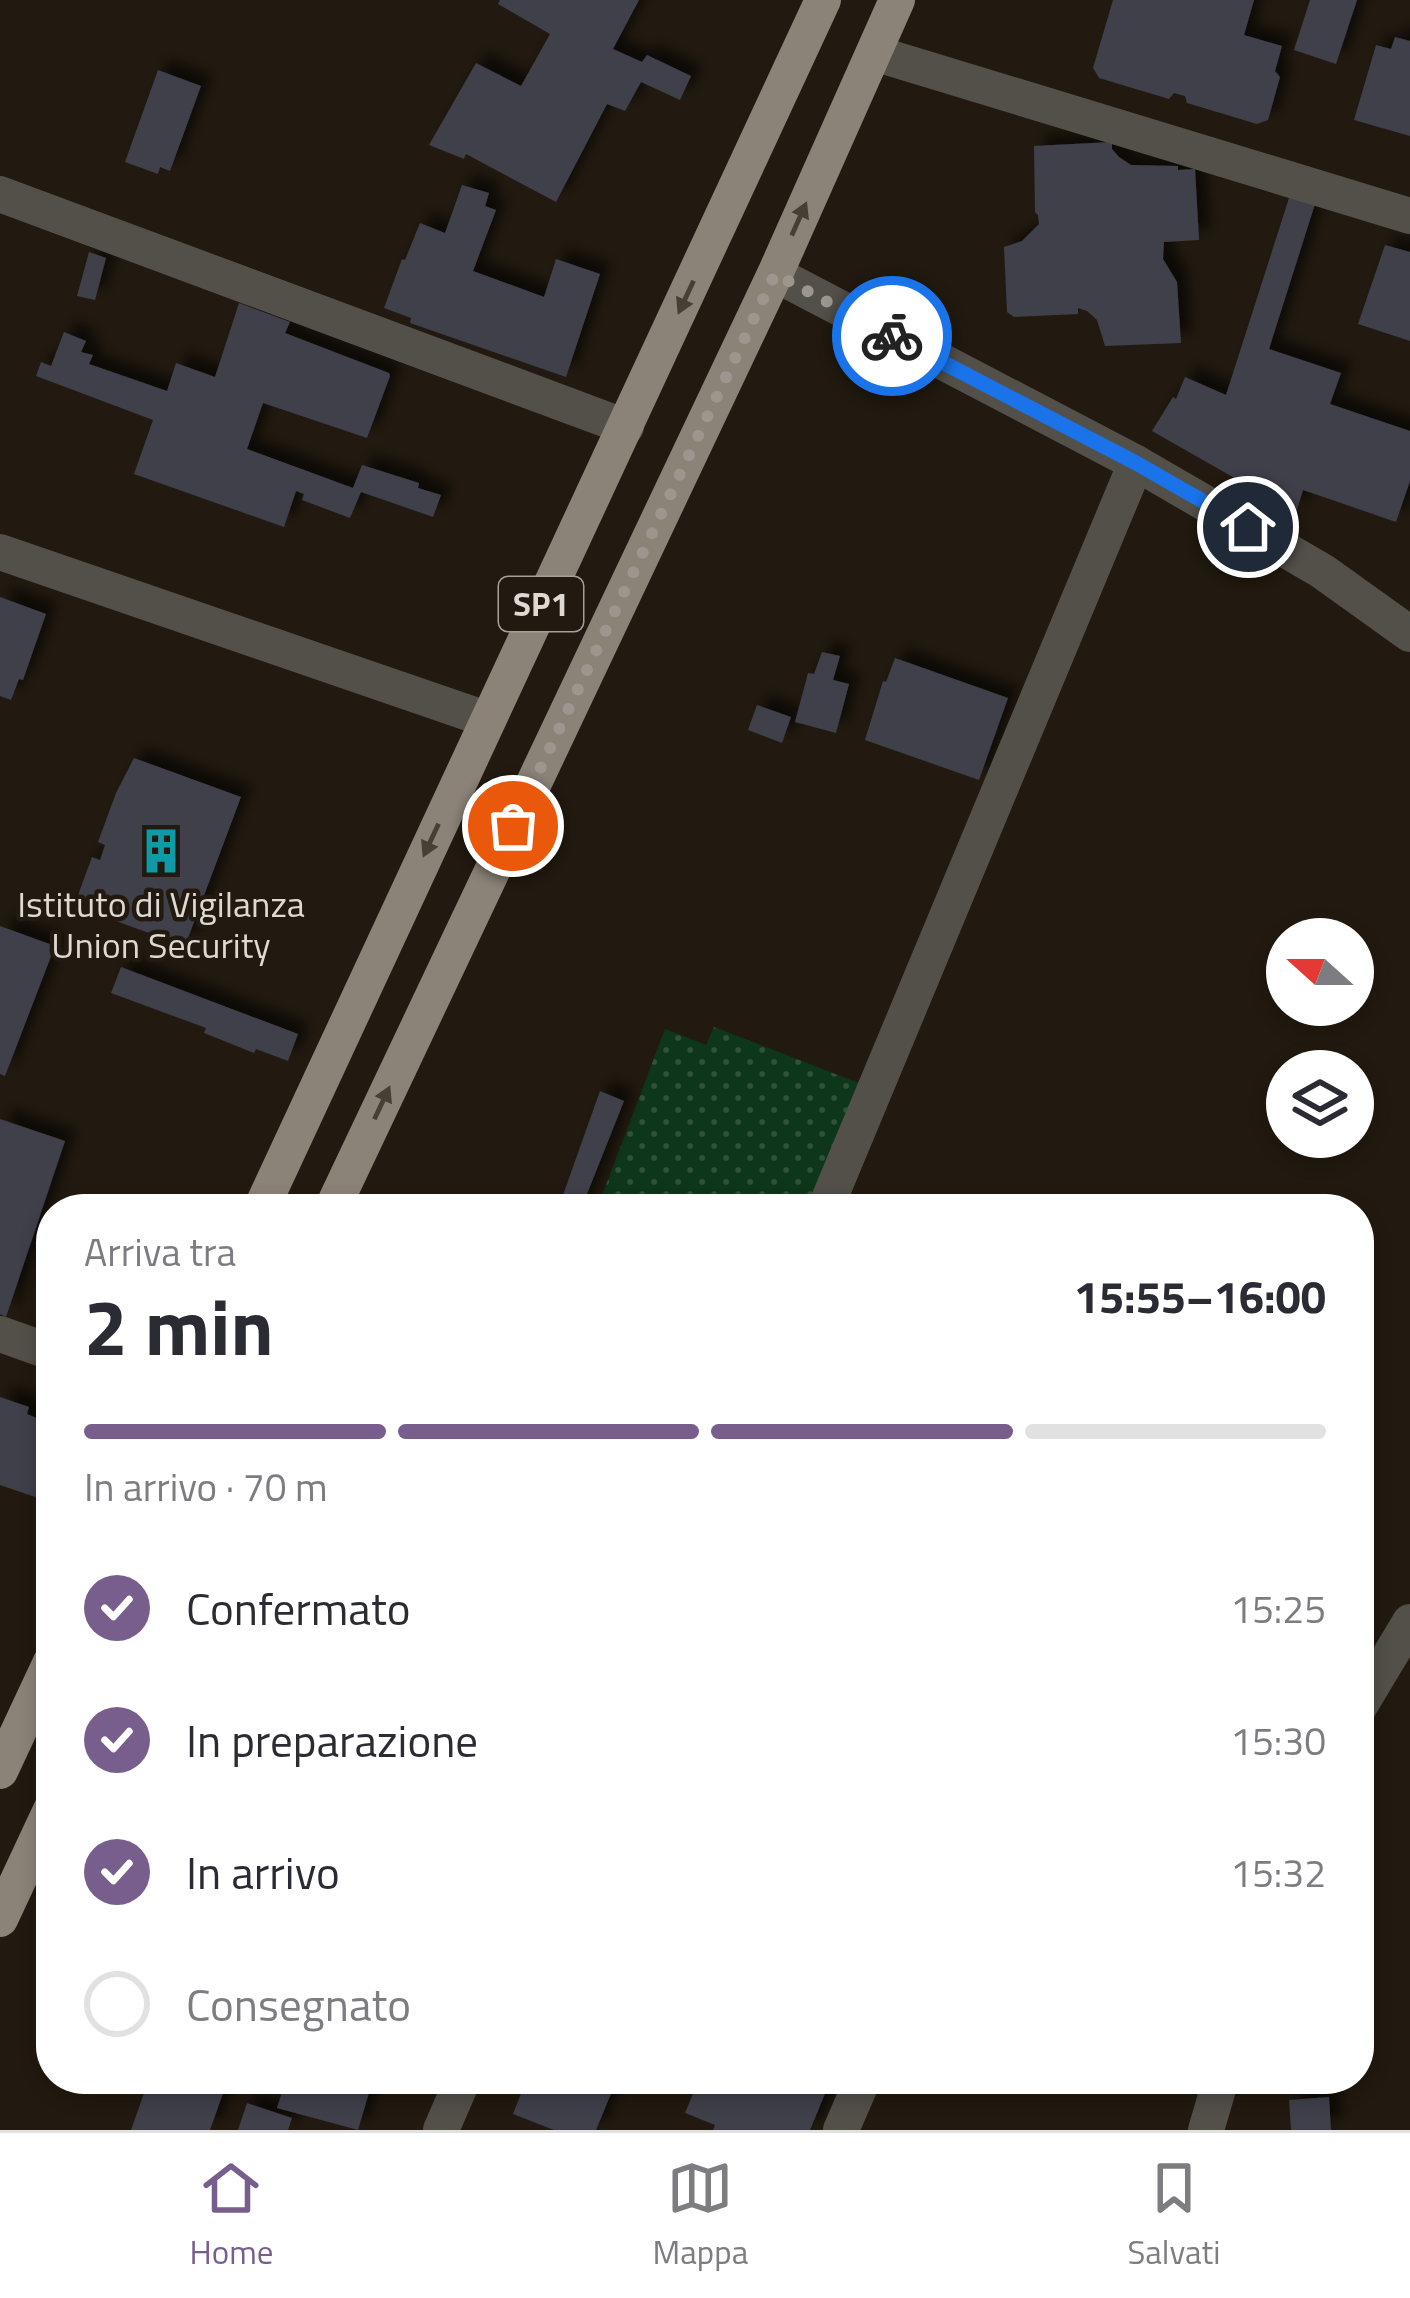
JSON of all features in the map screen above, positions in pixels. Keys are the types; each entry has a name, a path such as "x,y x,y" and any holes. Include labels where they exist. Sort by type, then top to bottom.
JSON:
{"main road":[{"name":"SP1","path":"268,1194 824,0"},
{"name":"SP1","path":"339,1194 775,274 897,0"},
{"path":"0,1771 36,1693"},
{"path":"0,1919 36,1842"}],"street":[{"path":"874,53 1410,216"},
{"path":"0,194 626,427"},
{"path":"775,274 1136,463 1322,571 1410,634"},
{"path":"831,1194 1136,463"},
{"path":"0,553 486,719"},
{"path":"0,1334 36,1347"},
{"path":"1374,1682 1410,1622"},
{"path":"441,2130 457,2094"},
{"path":"841,2130 857,2094"},
{"path":"1206,2130 1217,2094"}],"green space":[{"path":"714,1027 869,1087 823,1194 603,1194 665,1029 706,1045"}],"building":[{"path":"500,0 639,0 613,49 642,62 647,55 691,76 680,100 641,82 625,111 607,104 556,202 466,154 464,159 429,145 476,63 521,86 550,34 498,4"},
{"path":"1113,0 1254,0 1244,35 1282,46 1275,71 1280,77 1268,120 1257,124 1187,103 1185,96 1174,93 1169,99 1099,78 1093,68"},
{"path":"1310,0 1357,0 1336,64 1294,50"},
{"path":"1395,37 1410,41 1410,136 1354,120 1376,45 1391,49"},
{"path":"158,70 201,86 170,171 160,167 158,174 125,162"},
{"path":"1112,142 1112,149 1131,165 1195,169 1199,240 1164,242 1163,259 1177,282 1181,343 1105,346 1097,320 1078,308 1078,314 1014,317 1007,312 1004,247 1022,241 1039,224 1034,146"},
{"path":"462,185 489,193 485,206 496,210 473,271 544,297 556,259 600,274 566,377 410,323 411,318 384,308 420,223 445,233"},
{"path":"1289,198 1315,204 1269,349 1341,373 1330,404 1410,431 1410,481 1396,522 1303,490 1296,513 1152,431 1176,399 1185,377 1226,395"},
{"path":"1385,245 1410,252 1410,341 1358,324"},
{"path":"89,252 106,258 95,300 77,296"},
{"path":"239,303 290,322 285,333 390,376 367,438 263,403 247,449 353,488 362,465 419,483 418,488 441,495 433,517 361,492 350,518 302,500 304,494 296,491 284,527 134,474 153,420 36,376 41,362 51,366 64,332 86,341 81,352 93,355 89,364 167,391 176,363 215,377"},
{"path":"855,363 880,377 873,390 848,376"},
{"path":"0,597 46,614 11,700 0,696"},
{"path":"822,652 840,656 833,680 849,684 836,733 795,722 808,673 814,674"},
{"path":"895,658 1008,698 979,780 865,740"},
{"path":"757,705 791,717 782,743 748,730"},
{"name":"Istituto di Vigilanza Union Security","path":"134,758 241,797 185,946 74,906 92,857 100,860 105,845 98,842"},
{"path":"0,926 55,946 5,1076 0,1074"},
{"path":"121,967 298,1034 288,1061 256,1049 254,1053 204,1033 206,1028 111,993"},
{"path":"600,1091 624,1101 587,1194 563,1194"},
{"path":"0,1119 65,1141 47,1194 36,1194 36,1228 6,1317 0,1314"},
{"path":"0,1397 29,1407 27,1414 36,1418 36,1497 0,1485"},
{"path":"144,2094 223,2094 210,2130 131,2130"},
{"path":"281,2094 369,2094 358,2130 277,2108"},
{"path":"521,2094 611,2094 596,2130 554,2130 513,2114"},
{"path":"693,2094 825,2094 810,2130 713,2130 715,2125 685,2113"},
{"path":"1329,2097 1331,2130 1291,2130 1289,2100"},
{"path":"247,2103 292,2118 288,2130 238,2130"}],"way so far":[{"path":"513,826 775,274 892,336"}],"place":[{"name":"Istituto di Vigilanza Union Security","path":"161,851"}],"route":[{"path":"892,336 1248,527"}]}
